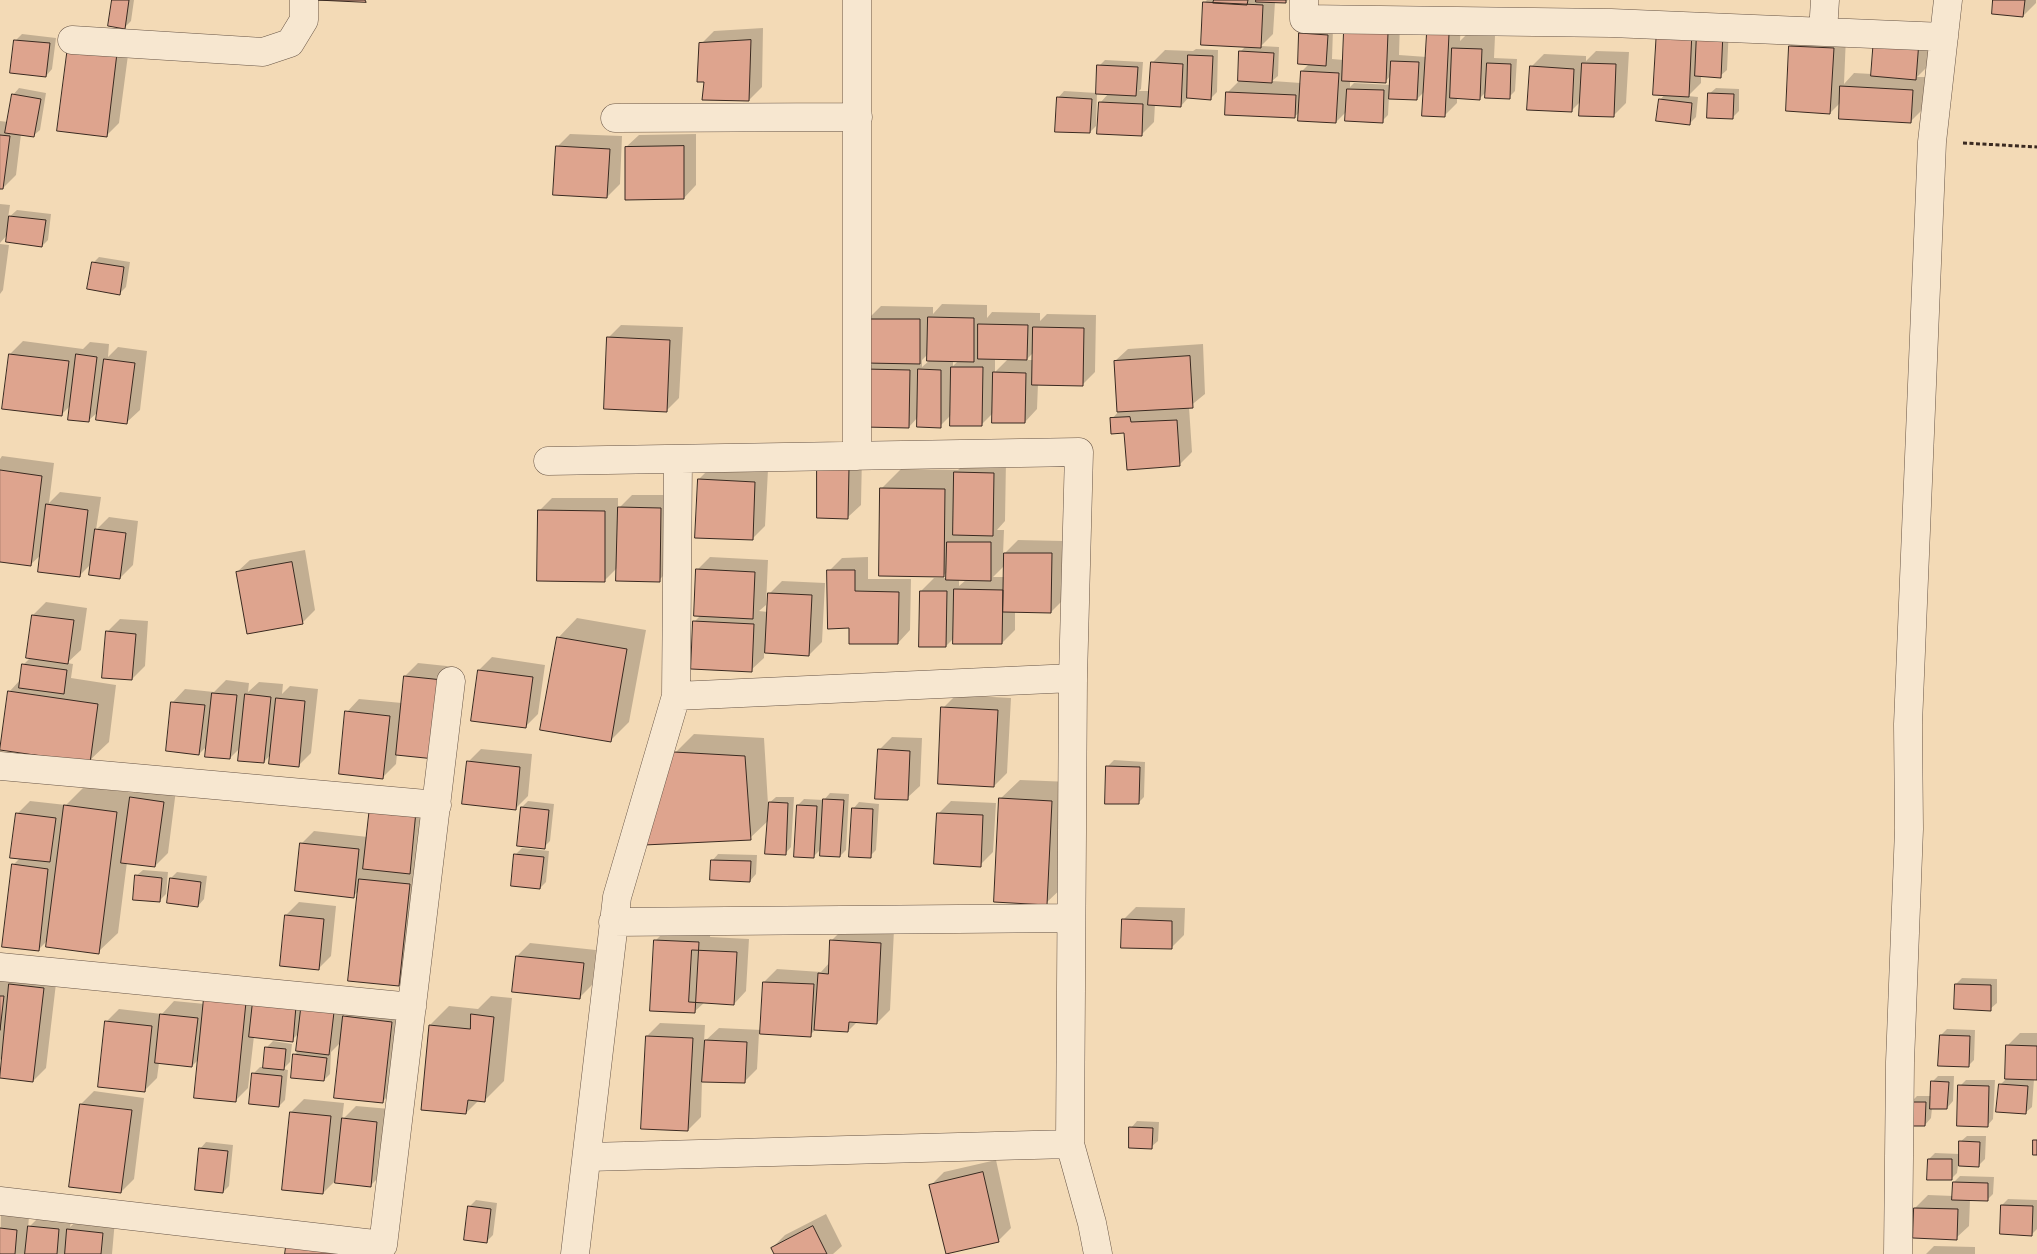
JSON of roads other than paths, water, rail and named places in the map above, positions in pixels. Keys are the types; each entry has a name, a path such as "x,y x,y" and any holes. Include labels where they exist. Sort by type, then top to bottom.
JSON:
{"street":[{"path":"857,0 857,456"},
{"path":"1304,0 1304,19 1612,12 1823,32 1944,37"},
{"path":"1823,32 1826,0"},
{"path":"1898,1254 1900,1062 1909,830 1908,724 1932,142 1948,0"},
{"path":"72,40 263,52 290,43 304,10"},
{"path":"615,118 858,117"},
{"path":"548,461 1079,452 1074,678 1070,1144 1092,1223 1098,1254"},
{"path":"576,1254 613,922 618,897 676,696 678,459"},
{"path":"676,696 1074,678"},
{"path":"0,1201 383,1245 451,681"},
{"path":"0,766 437,805"},
{"path":"613,922 1071,918"},
{"path":"0,967 412,1007"},
{"path":"588,1157 1070,1144"}]}
